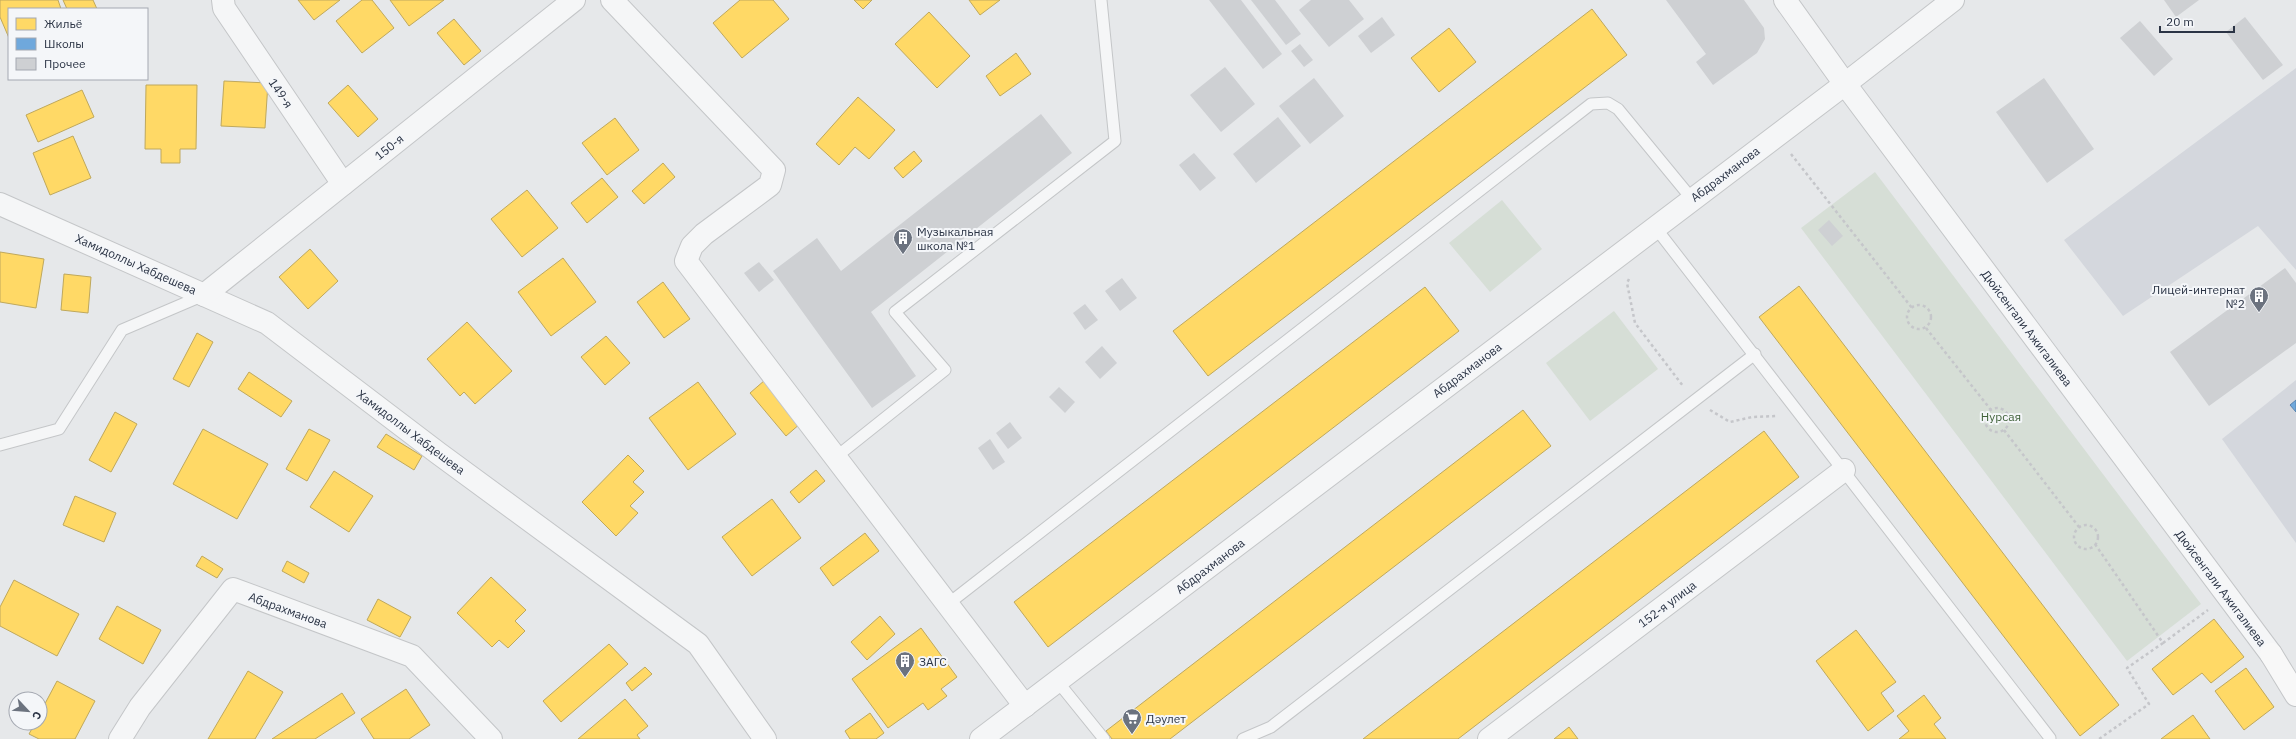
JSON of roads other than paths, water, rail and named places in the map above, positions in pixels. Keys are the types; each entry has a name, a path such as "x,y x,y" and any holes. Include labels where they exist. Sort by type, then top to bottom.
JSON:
{"street":[{"name":"149-я","path":"223,0 224,8 343,184"},
{"name":"150-я","path":"204,295 574,0"},
{"path":"612,0 774,170 770,185 704,234 692,246 686,261 1025,706"},
{"name":"Дюйсенгали Ажигалиева","path":"1785,0 1844,84 2271,654 2296,696"},
{"name":"Абдрахманова","path":"981,739 1058,682 1953,0"},
{"name":"Хамидоллы Хабдешева","path":"0,204 267,323 438,453 698,644 765,739"},
{"name":"152-я улица","path":"1489,739 1844,470"},
{"name":"Абдрахманова","path":"120,739 140,707 233,589 412,656 491,739"},
{"name":"Дюйсенгали Ажигалиева","path":"2271,654 2296,678"}],"lane":[{"path":"836,458 945,370 895,312 1115,141 1101,0"},
{"path":"948,604 1591,104 1608,103 1618,109 1692,199"},
{"path":"1655,227 1755,354 2050,738"},
{"path":"0,445 59,429 122,330 204,295"},
{"path":"1243,739 1272,727 1755,354"},
{"path":"1058,682 1104,739"}],"place":[{"name":"Музыкальная школа №1","path":"903,255"},
{"name":"Лицей-интернат №2","path":"2259,313"},
{"name":"ЗАГС","path":"905,678"},
{"name":"Дәулет","path":"1132,735"}],"park label":[{"name":"Нурсая","path":"2001,416"}]}
